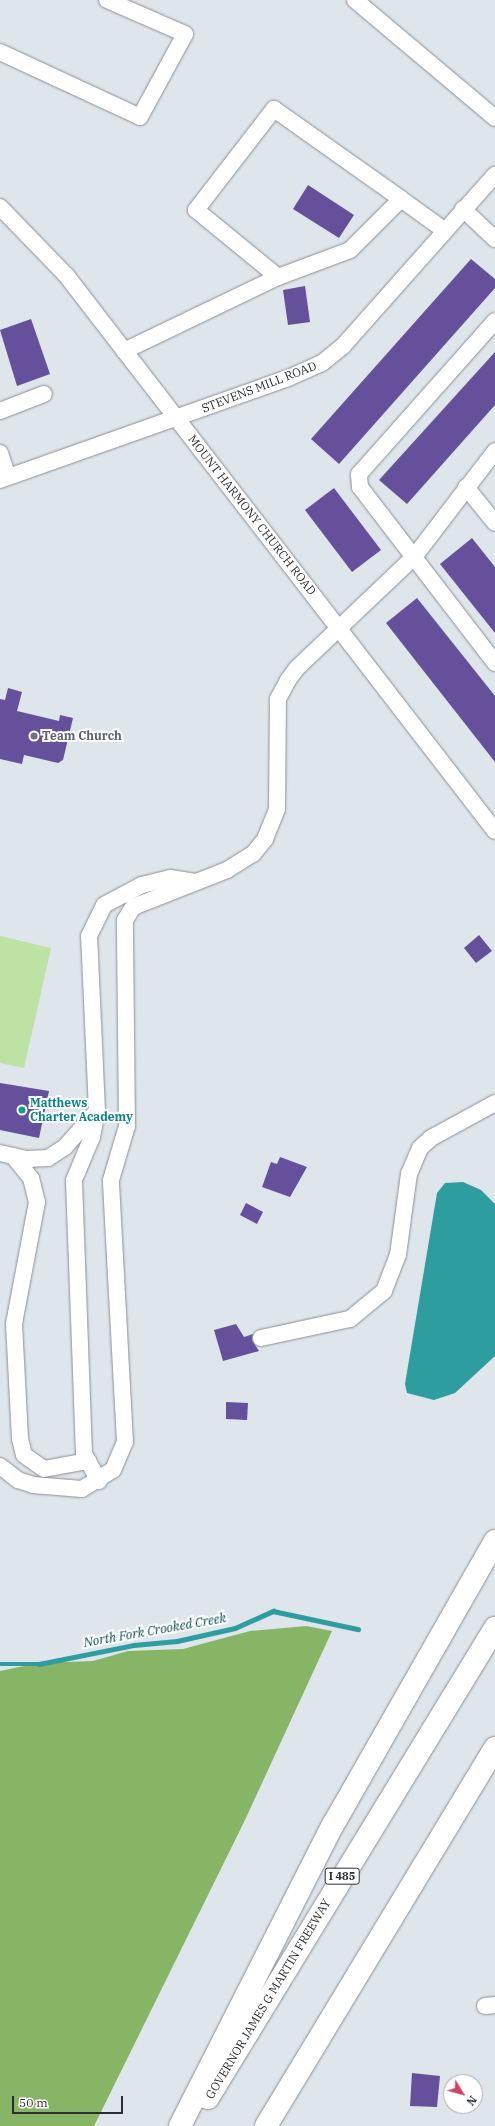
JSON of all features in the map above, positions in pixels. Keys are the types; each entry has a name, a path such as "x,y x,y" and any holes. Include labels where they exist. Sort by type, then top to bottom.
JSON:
{"highway":[{"path":"180,2126 333,1825 495,1540"},
{"name":"GOVERNOR JAMES G MARTIN FREEWAY","path":"192,2126 495,1628"},
{"path":"266,2126 495,1748"}],"street":[{"path":"0,52 140,117 185,34 107,0"},
{"path":"355,0 495,118"},
{"path":"278,278 196,210 274,110 444,230"},
{"name":"STEVENS MILL ROAD","path":"4,478 322,363 343,346 444,230 495,175"},
{"path":"124,351 278,278 350,250 401,199"},
{"name":"MOUNT HARMONY CHURCH ROAD","path":"0,207 46,252 176,417 495,831"},
{"path":"463,209 495,239"},
{"path":"495,322 359,474 360,487 495,663"},
{"path":"0,411 44,394"},
{"path":"0,1466 18,1480 56,1490 82,1489 99,1481 120,1459 125,1442 111,1180 127,1126 125,920 133,908 196,882 253,854 265,839 274,821 279,790 278,699 297,668 340,629 414,557 495,451"},
{"path":"0,453 4,478"},
{"path":"466,487 495,524"},
{"path":"99,1481 84,1454 74,1180 92,1137 98,1111 89,936 96,914 104,905 142,885 170,878 196,882"},
{"path":"261,1338 350,1319 384,1291 398,1255 409,1174 420,1148 431,1138 495,1103"},
{"path":"6,1154 48,1158 65,1147 98,1111"},
{"path":"6,1154 31,1178 37,1202 14,1324 20,1439 24,1455 44,1469 88,1461"}],"green space":[{"path":"0,936 51,948 24,1068 0,1063"},
{"path":"306,1626 332,1631 245,1820 94,2126 0,2126 0,1671 39,1663 93,1661 128,1651 183,1649 250,1631"}],"water":[{"path":"463,1182 481,1190 495,1204 495,1356 455,1393 434,1400 407,1393 405,1384 437,1193 445,1183"}],"building":[{"path":"308,185 354,215 339,238 293,209"},
{"path":"471,259 495,279 495,288 339,464 311,439"},
{"path":"305,286 310,322 288,325 283,290"},
{"path":"31,319 50,374 17,386 0,330"},
{"path":"495,352 495,405 407,504 379,480"},
{"path":"334,488 381,550 352,572 305,510"},
{"path":"472,538 495,567 495,633 440,564"},
{"path":"417,598 495,696 495,762 386,623"},
{"name":"Team Church","path":"8,688 22,692 17,711 59,721 60,715 73,718 63,760 58,763 24,755 22,764 0,759 0,699 5,700"},
{"path":"479,935 492,951 476,963 464,948"},
{"name":"Matthews Charter Academy","path":"0,1083 49,1091 39,1138 0,1130"},
{"path":"280,1157 307,1167 290,1197 262,1187 271,1162 277,1164"},
{"path":"246,1203 263,1212 257,1224 240,1215"},
{"path":"236,1324 244,1337 253,1334 252,1340 259,1351 223,1361 214,1330"},
{"path":"226,1402 248,1403 247,1420 226,1419"},
{"path":"412,2073 440,2076 437,2107 410,2106"}],"waterway":[{"name":"North Fork Crooked Creek","path":"0,1664 39,1664 134,1645 177,1641 235,1628 273,1611 358,1629"}],"place":[{"name":"Team Church","path":"34,736"},
{"name":"Matthews Charter Academy","path":"22,1110"}]}
